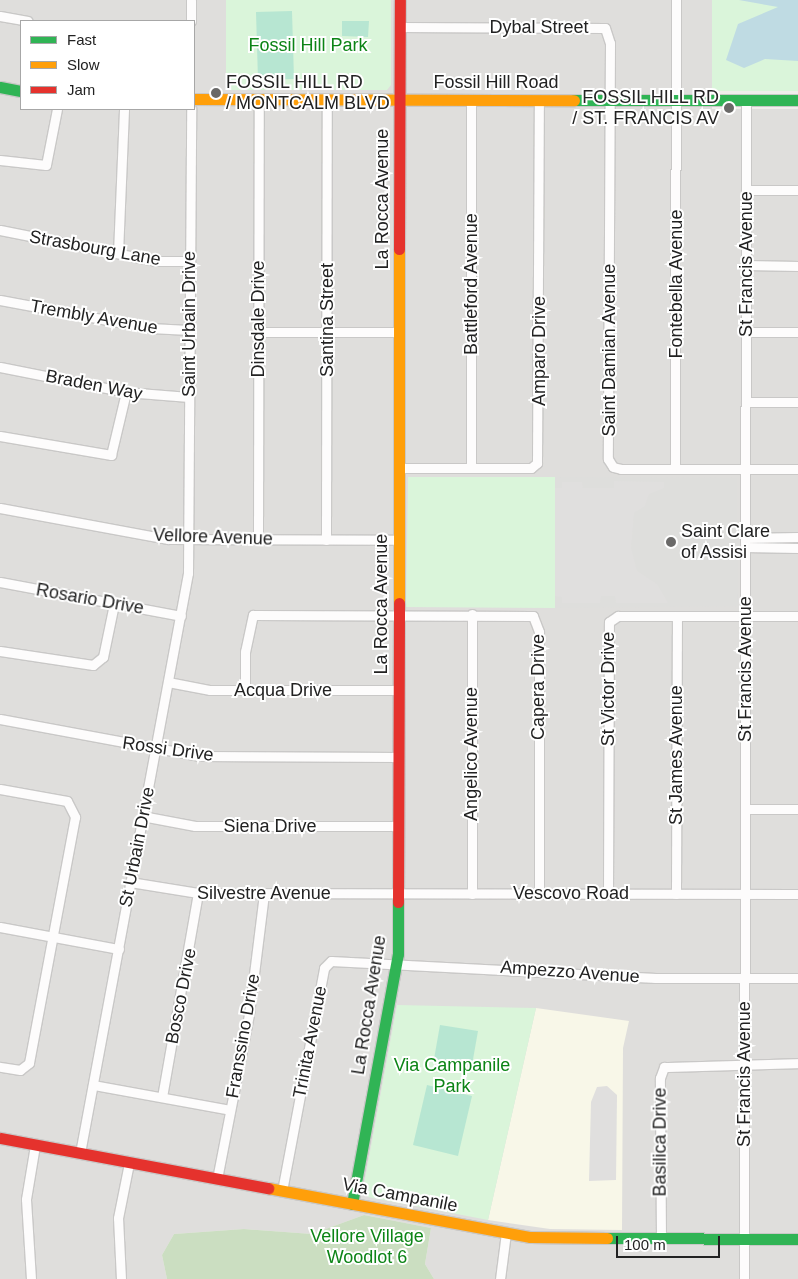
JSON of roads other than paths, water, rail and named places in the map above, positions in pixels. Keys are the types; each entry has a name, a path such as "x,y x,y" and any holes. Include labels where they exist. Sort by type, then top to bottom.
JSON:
{"street":[{"path":"191,0 191,20"},
{"name":"La Rocca Avenue","path":"352,1204 396,966 399,690 400,0"},
{"name":"Fontebella Avenue","path":"675,468 676,0"},
{"path":"0,16 22,20"},
{"name":"Dybal Street","path":"400,26 606,28 609,100"},
{"path":"0,87 20,91"},
{"name":"Fossil Hill Road","path":"195,99 798,100"},
{"name":"Dinsdale Drive","path":"258,540 259,99"},
{"name":"Santina Street","path":"326,540 327,99"},
{"name":"Battleford Avenue","path":"471,100 471,468"},
{"name":"Amparo Drive","path":"399,468 531,468 539,452 540,100"},
{"name":"Saint Damian Avenue","path":"609,100 608,458 613,467 621,469 798,469"},
{"name":"St Francis Avenue","path":"744,1279 746,100"},
{"path":"0,160 46,165 57,110"},
{"path":"118,253 124,110"},
{"name":"Saint Urbain Drive","path":"190,539 191,110"},
{"path":"746,190 798,190"},
{"name":"Strasbourg Lane","path":"0,230 118,253 190,261"},
{"path":"746,265 798,266"},
{"name":"Trembly Avenue","path":"0,300 157,329 189,330"},
{"path":"258,332 400,332"},
{"path":"746,332 798,332"},
{"name":"Braden Way","path":"0,367 126,392 189,398"},
{"path":"0,436 111,455 126,392"},
{"path":"746,402 798,402"},
{"name":"Vellore Avenue","path":"0,508 190,539 399,540"},
{"path":"745,542 798,537"},
{"name":"St Urbain Drive","path":"80,1154 180,616 190,539"},
{"path":"745,542 798,548"},
{"name":"Rosario Drive","path":"0,582 180,616"},
{"path":"0,651 93,665 103,657 114,604"},
{"name":"Angelico Avenue","path":"472,614 472,894"},
{"name":"Capera Drive","path":"245,690 245,652 253,615 529,614 538,624 539,893"},
{"name":"St Victor Drive","path":"608,893 609,622 618,616 798,616"},
{"name":"St James Avenue","path":"676,894 677,616"},
{"name":"Acqua Drive","path":"168,682 245,690 399,690"},
{"name":"Rossi Drive","path":"0,719 209,756 398,757"},
{"path":"0,789 67,801 75,810 29,1063 20,1070 0,1067"},
{"path":"745,809 798,809"},
{"name":"Siena Drive","path":"142,816 195,826 398,826"},
{"name":"Silvestre Avenue","path":"130,882 198,893 398,893"},
{"name":"Bosco Drive","path":"162,1097 198,893"},
{"name":"Franssino Drive","path":"217,1179 249,1014 264,893"},
{"name":"Vescovo Road","path":"398,893 798,894"},
{"path":"0,927 119,949"},
{"name":"Trinita Avenue","path":"282,1191 324,968 331,961 396,966"},
{"name":"Ampezzo Avenue","path":"396,966 744,979 798,978"},
{"name":"Basilica Drive","path":"661,1239 661,1071 668,1064 798,1063"},
{"path":"94,1085 230,1110"},
{"name":"Via Campanile","path":"0,1138 551,1239 798,1239"},
{"path":"31,1279 26,1199 35,1145"},
{"path":"121,1279 118,1218 129,1163"},
{"path":"500,1279 506,1232"}],"water":[{"path":"739,0 798,0 798,61 765,59 744,68 726,60 738,24 778,7"}],"place":[{"name":"FOSSIL HILL RD / MONTCALM BLVD","path":"216,93"},
{"name":"FOSSIL HILL RD / ST. FRANCIS AV","path":"729,108"},
{"name":"Saint Clare of Assisi","path":"671,542"}],"park label":[{"name":"Fossil Hill Park","path":"308,45"},
{"name":"Via Campanile Park","path":"452,1076"},
{"name":"Vellore Village Woodlot 6","path":"367,1247"}]}
